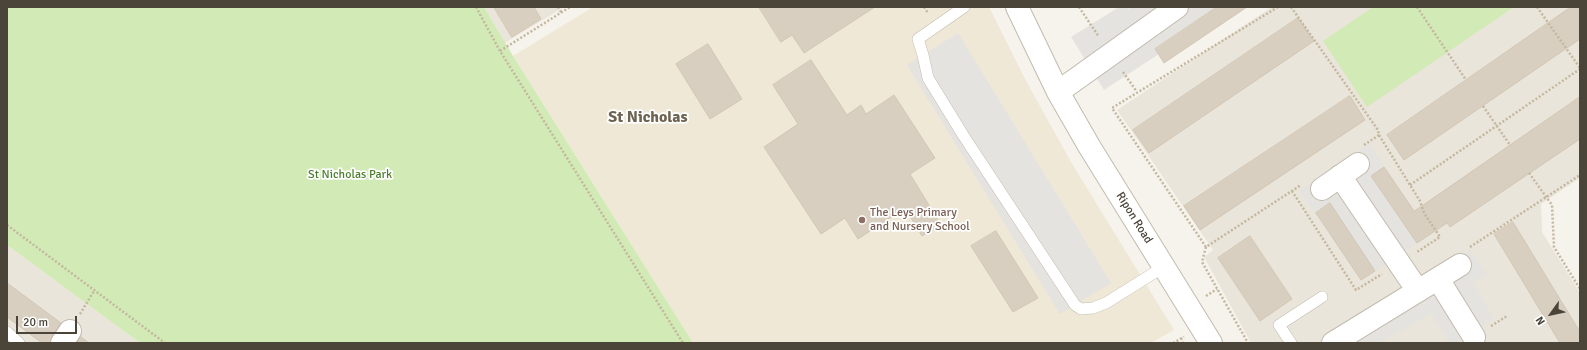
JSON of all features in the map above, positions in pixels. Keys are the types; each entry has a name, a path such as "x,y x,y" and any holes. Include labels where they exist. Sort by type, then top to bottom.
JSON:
{"street":[{"name":"Ripon Road","path":"1017,7 1058,92 1089,146 1165,266 1211,343"},
{"path":"1058,92 1177,7"},
{"path":"1313,186 1340,176 1358,156"},
{"path":"1340,176 1418,291"},
{"path":"1333,343 1460,265"},
{"path":"1438,279 1474,337"}],"lane":[{"path":"964,7 918,39 928,78 963,135 1075,305 1081,309 1093,308 1106,303 1165,266"},
{"path":"1291,343 1279,325 1322,297"},
{"path":"7,332 19,343"}],"path":[{"path":"476,7 500,51 683,343"},
{"path":"558,7 562,12"},
{"path":"500,51 570,7"},
{"path":"1082,10 1086,7"},
{"path":"1206,247 1112,108 1278,7"},
{"path":"1291,7 1378,130 1379,135 1410,185 1498,126 1580,68 1537,7"},
{"path":"1417,7 1466,80"},
{"path":"1483,106 1510,145"},
{"path":"1358,156 1379,135"},
{"path":"1529,173 1552,205 1554,247 1580,289"},
{"path":"1460,265 1456,256 1580,175"},
{"path":"1248,343 1202,262 1206,247 1313,186"},
{"path":"7,225 165,343"},
{"path":"66,337 94,291"},
{"path":"1181,338 1183,343"}],"shaded area":[{"path":"484,7 564,7 505,43"},
{"name":"The Leys Primary and Nursery School","path":"593,7 989,7 1025,79 1071,162 1174,330 1151,343 693,343 513,56"},
{"path":"1119,7 1126,7 1128,9 1131,7 1217,7 1155,48 1159,54 1104,90 1071,37"},
{"path":"1272,7 1580,7 1580,178 1541,204 1542,232 1580,293 1580,343 1251,343 1204,257 1213,250 1117,110"},
{"path":"958,33 1111,283 1060,314 907,65"},
{"path":"1370,143 1384,167 1371,176 1417,243 1375,271 1330,204 1316,213 1299,191"},
{"path":"7,245 140,343 7,343"},
{"path":"1470,250 1487,275 1473,282 1494,319 1457,343 1450,343 1431,313 1380,343 1347,343 1428,293"}],"green space":[{"name":"St Nicholas Park","path":"7,7 484,7 513,56 693,343 140,343 7,245"},
{"path":"1373,7 1514,7 1367,107 1323,41"}],"building":[{"path":"494,7 534,7 541,19 512,37"},
{"path":"759,7 875,7 804,53 792,35 781,42"},
{"path":"1217,7 1247,7 1164,63 1155,49"},
{"path":"1571,7 1580,7 1580,39 1404,160 1387,135"},
{"path":"1298,18 1314,41 1149,153 1133,130"},
{"path":"708,44 742,99 710,119 676,64"},
{"path":"811,60 847,115 861,105 866,114 894,95 935,158 910,174 941,225 922,236 905,208 858,239 845,218 821,234 764,147 798,124 773,85"},
{"path":"1350,96 1365,120 1200,230 1184,206"},
{"path":"1580,97 1580,139 1450,227 1447,223 1417,243 1371,176 1384,167 1414,211"},
{"path":"1330,203 1375,271 1361,280 1316,213"},
{"path":"1513,222 1580,332 1580,343 1560,343 1494,234"},
{"path":"996,231 1038,298 1013,312 971,246"},
{"path":"1250,236 1292,299 1260,321 1218,258"},
{"path":"7,283 61,323 52,336 50,343 42,343 7,317"},
{"path":"81,337 89,343 77,343"}],"place":[{"name":"The Leys Primary and Nursery School","path":"862,220"}],"district":[{"name":"St Nicholas","path":"648,118"}]}
